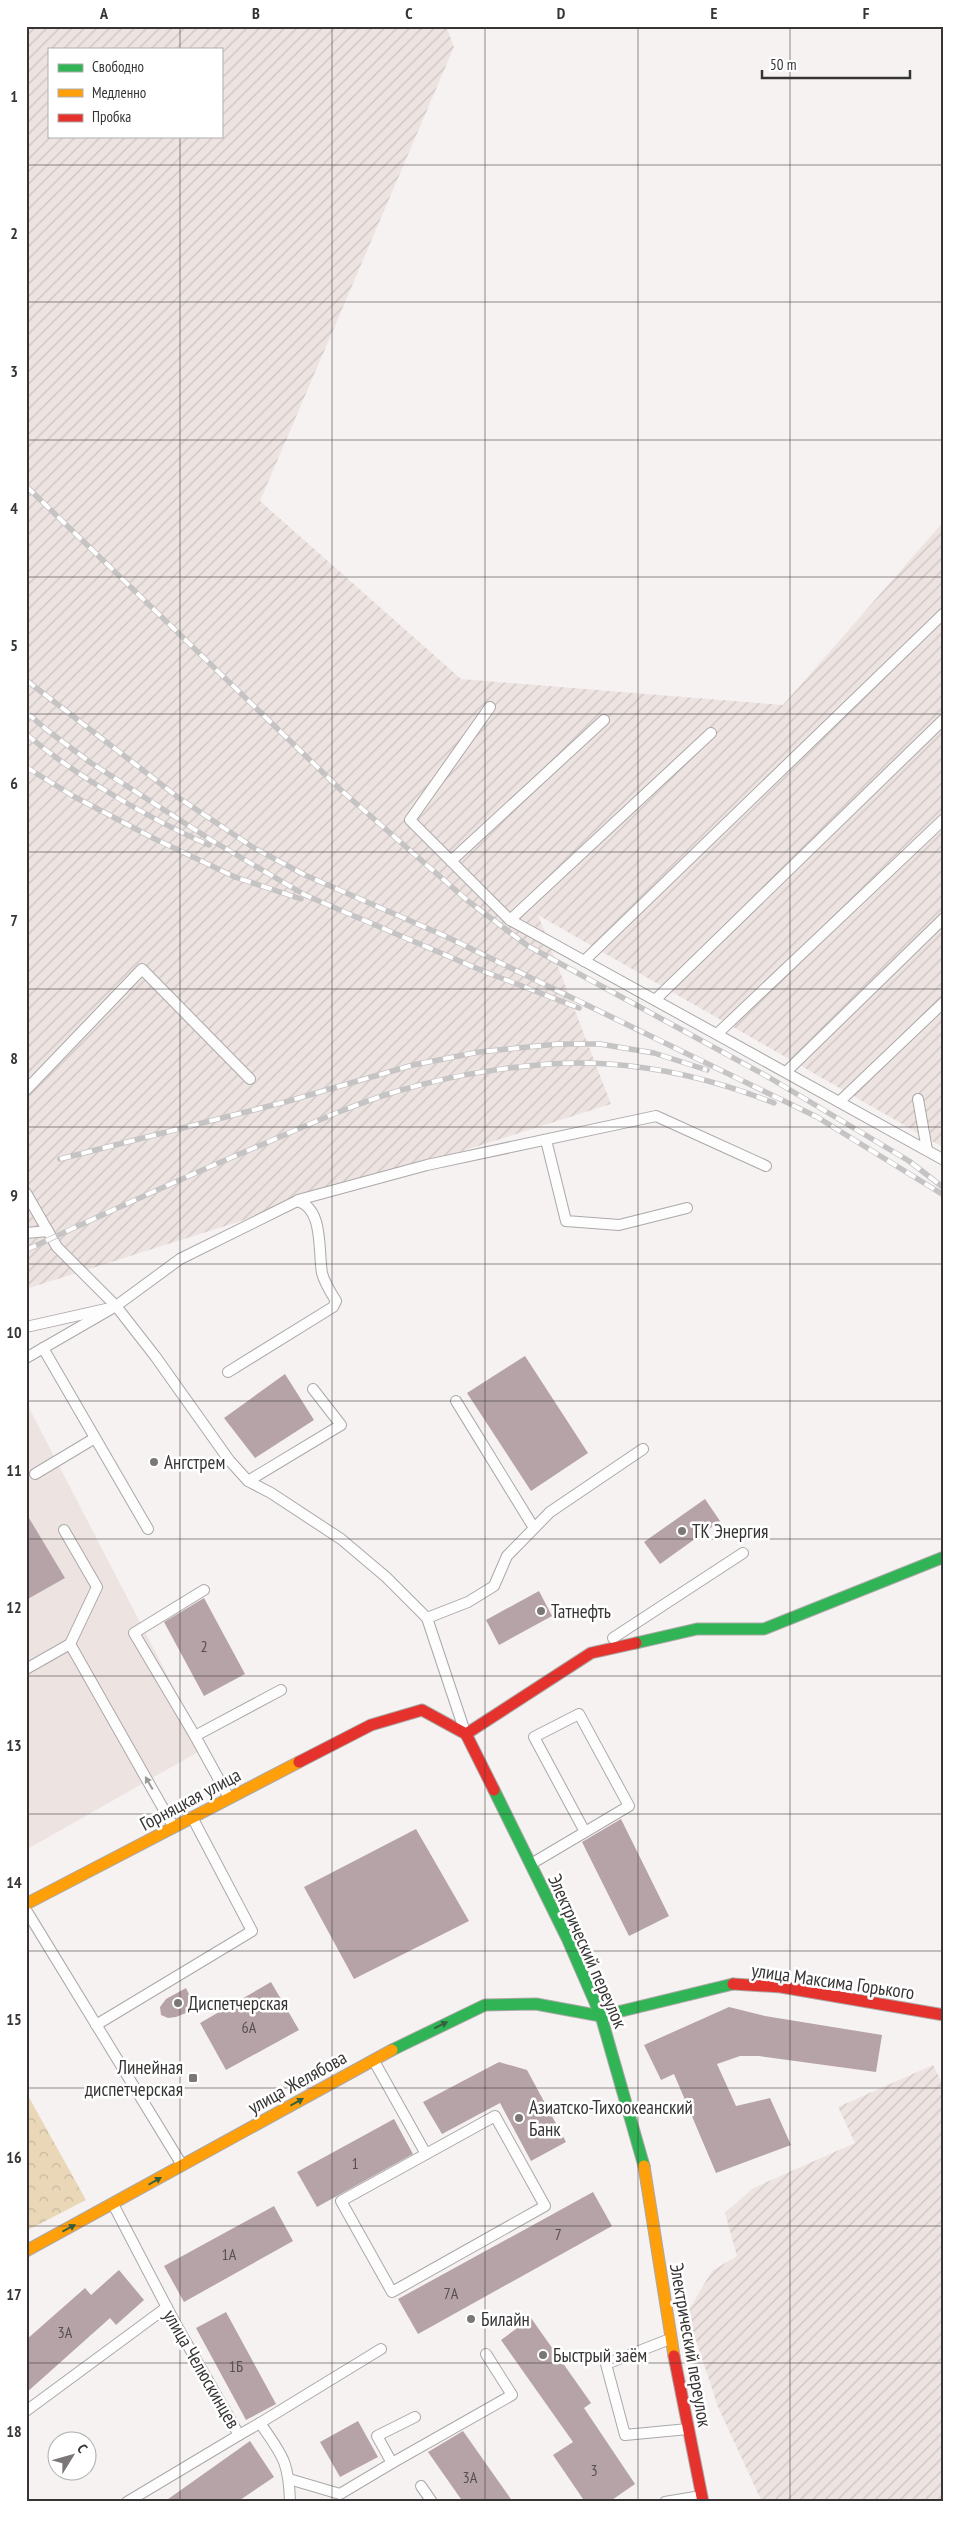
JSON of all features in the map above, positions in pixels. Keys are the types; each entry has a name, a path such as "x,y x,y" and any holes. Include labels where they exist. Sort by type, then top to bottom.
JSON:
{"street":[{"path":"466,1734 591,1652 697,1629 764,1628 944,1557"},
{"name":"Горняцкая улица","path":"26,1904 191,1816 371,1725 422,1710 466,1734"},
{"name":"Электрический переулок","path":"466,1734 567,1938 601,2016 643,2162 671,2339 703,2499"},
{"name":"улица Максима Горького","path":"601,2016 733,1984 781,1987 944,2015"},
{"name":"улица Желябова","path":"26,2250 113,2205 374,2060 441,2025 485,2005 536,2004 601,2016"}],"lane":[{"path":"584,961 944,613"},
{"path":"490,707 410,820 510,920 944,1160"},
{"path":"655,1000 944,719"},
{"path":"451,861 604,720"},
{"path":"510,920 711,733"},
{"path":"717,1034 944,818"},
{"path":"786,1072 944,918"},
{"path":"26,1090 142,969 250,1079"},
{"path":"839,1102 944,1002"},
{"path":"918,1099 927,1150"},
{"path":"26,1358 116,1306 180,1258 297,1201 427,1164 656,1116 766,1166"},
{"path":"546,1140 566,1221 619,1225 687,1208"},
{"path":"26,1193 57,1248 116,1306 155,1356 229,1460 248,1481 271,1493 341,1539 386,1577 427,1618 466,1734"},
{"path":"228,1372 333,1307 336,1301 322,1274 314,1213 307,1203 297,1201"},
{"path":"26,1233 48,1231"},
{"path":"26,1327 116,1306"},
{"path":"43,1348 148,1529"},
{"path":"248,1481 342,1426 313,1389"},
{"path":"456,1401 534,1528"},
{"path":"35,1474 95,1438"},
{"path":"427,1618 468,1602 494,1586 507,1556 550,1512 643,1450"},
{"path":"26,1669 70,1644 97,1586 64,1530"},
{"path":"591,1652 743,1553"},
{"path":"204,1590 134,1633 195,1736 228,1797"},
{"path":"70,1644 173,1826"},
{"path":"195,1736 281,1690"},
{"path":"530,1864 629,1806 579,1714 534,1738 584,1832"},
{"path":"96,2025 252,1931 191,1816"},
{"path":"26,1910 182,2166"},
{"path":"374,2060 426,2154"},
{"path":"495,2116 545,2206 392,2292 341,2202 426,2154 495,2116"},
{"name":"улица Челюскинцев","path":"113,2205 238,2435 260,2422 284,2459 290,2478 290,2502"},
{"path":"26,2411 167,2307"},
{"path":"671,2339 606,2364 625,2435 689,2428"},
{"path":"260,2422 380,2349"},
{"path":"290,2478 340,2494 512,2395 486,2354"},
{"path":"392,2463 377,2436 415,2416"},
{"path":"127,2502 238,2435"},
{"path":"421,2486 432,2502"},
{"path":"665,2502 703,2499"}],"shaded area":[{"path":"26,26 446,26 454,47 260,501 461,679 783,705 944,521 944,1148 538,915 611,1104 26,1289"},
{"path":"26,1402 205,1748 26,1850"},
{"path":"933,2065 944,2087 944,2502 762,2502 718,2407 687,2313 712,2271 737,2256 725,2213 753,2188 855,2143 838,2107"}],"green space":[{"path":"26,2092 86,2200 26,2231"}],"building":[{"path":"525,1356 588,1453 531,1491 467,1393"},
{"path":"285,1374 314,1420 255,1458 224,1418"},
{"name":"ТК Энергия","path":"705,1499 720,1521 660,1564 644,1542"},
{"path":"26,1513 65,1578 26,1600"},
{"path":"539,1591 552,1616 499,1645 486,1620"},
{"path":"204,1598 245,1674 204,1696 164,1622"},
{"path":"621,1819 669,1916 629,1936 582,1842"},
{"path":"416,1829 469,1921 354,1979 304,1887"},
{"path":"271,1982 299,2030 226,2070 200,2023"},
{"name":"Диспетчерская","path":"186,1988 196,2009 176,2017 168,2018 161,2015 160,2007 166,1999"},
{"path":"729,2007 765,2016 882,2035 876,2072 759,2056 740,2056 717,2064 736,2106 770,2098 791,2145 716,2173 674,2074 661,2080 644,2045"},
{"path":"499,2062 527,2070 566,2142 531,2161 500,2103 442,2134 423,2102"},
{"path":"394,2119 413,2154 317,2207 297,2172"},
{"path":"593,2192 612,2226 418,2334 398,2299"},
{"path":"274,2206 293,2241 184,2302 164,2266"},
{"path":"119,2270 144,2300 116,2325 110,2318 26,2393 26,2340 85,2288 91,2295"},
{"path":"226,2312 276,2404 246,2420 196,2328"},
{"path":"531,2318 591,2403 584,2408 635,2484 609,2502 585,2502 553,2455 573,2442 501,2340"},
{"path":"358,2421 378,2457 340,2477 320,2442"},
{"path":"463,2431 513,2502 463,2502 428,2452"},
{"path":"250,2441 274,2477 237,2502 164,2502"}],"railway":[{"path":"26,486 343,792 468,901 528,946 770,1078 909,1161 944,1188"},
{"path":"26,680 179,798 254,848 305,875 445,936 817,1117 942,1194"},
{"path":"26,712 91,763 211,840 305,895 483,971 579,1008"},
{"path":"26,734 67,765 114,796 162,823 209,845"},
{"path":"26,767 73,796 153,838 235,877 301,899"},
{"path":"60,1159 285,1102 413,1065 479,1052 558,1044 600,1044 654,1053 707,1070"},
{"path":"26,1250 168,1185 361,1103 448,1078 530,1066 584,1063 609,1064 693,1077 774,1103"}],"traffic: fast":[{"path":"636,1643 697,1629 764,1629 944,1557"},
{"path":"494,1790 567,1938 601,2016 644,2166"},
{"path":"392,2050 485,2005 536,2004 601,2016 733,1984"}],"traffic: slow":[{"path":"26,1904 299,1762"},
{"path":"26,2251 392,2050"},
{"path":"644,2166 674,2356"}],"traffic: jam":[{"path":"466,1734 591,1653 636,1643"},
{"path":"299,1762 371,1725 422,1710 466,1734 494,1790"},
{"path":"733,1984 781,1987 944,2015"},
{"path":"674,2356 703,2502"}],"place":[{"name":"Ангстрем","path":"154,1462"},
{"name":"ТК Энергия","path":"682,1531"},
{"name":"Татнефть","path":"541,1611"},
{"name":"Диспетчерская","path":"178,2003"},
{"name":"Линейная диспетчерская","path":"193,2078"},
{"name":"Азиатско-Тихоокеанский Банк","path":"519,2118"},
{"name":"Билайн","path":"471,2319"},
{"name":"Быстрый заём","path":"543,2355"}]}
